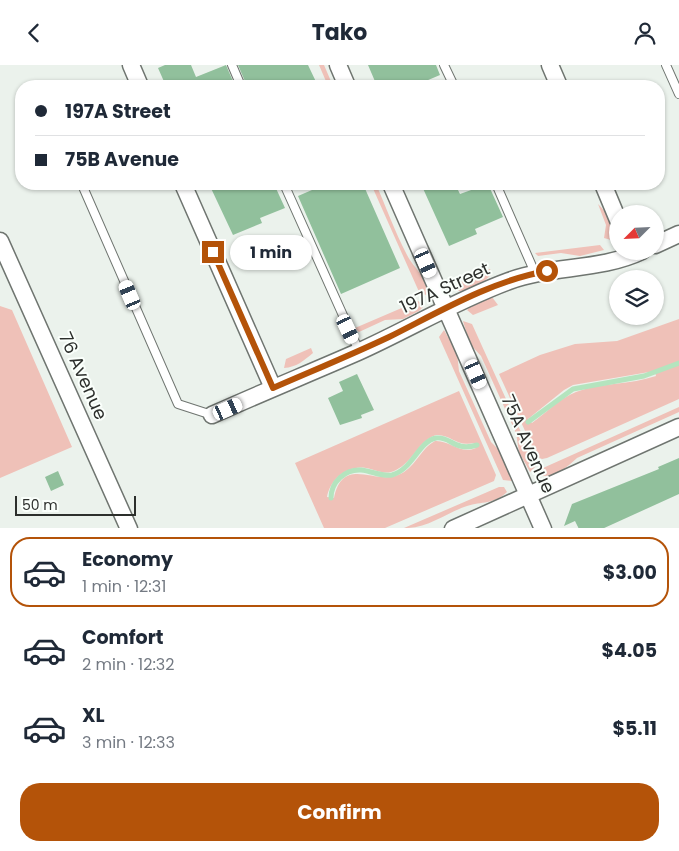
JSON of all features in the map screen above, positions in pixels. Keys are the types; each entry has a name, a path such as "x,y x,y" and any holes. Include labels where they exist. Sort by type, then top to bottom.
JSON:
{"street":[{"path":"130,65 137,80"},
{"path":"338,65 344,80"},
{"path":"550,65 557,80"},
{"path":"186,190 273,388"},
{"name":"75A Avenue","path":"393,190 544,528"},
{"path":"606,190 612,205"},
{"path":"664,241 679,234"},
{"name":"76 Avenue","path":"0,241 129,528"},
{"name":"197A Street","path":"212,415 359,351 511,280 535,273 617,260"},
{"path":"455,528 528,493 679,427"}],"lane":[{"path":"232,65 238,80"},
{"path":"444,65 451,80"},
{"path":"666,65 679,94"},
{"path":"84,190 178,404 212,415"},
{"path":"287,190 359,351"},
{"path":"499,190 535,273"}],"shaded area":[{"path":"319,65 324,65 330,80 325,80"},
{"path":"374,190 379,190 407,255 426,283 428,295 420,294"},
{"path":"598,204 605,211 609,220 609,239 604,238 606,225"},
{"path":"600,245 604,250 580,256 561,253 538,256 535,253"},
{"path":"490,269 492,274 481,283 468,290 458,291 460,282"},
{"path":"492,297 498,305 473,315 467,310 472,305"},
{"path":"418,301 424,306 419,311 403,319 385,320 359,332 355,328"},
{"path":"0,306 12,310 72,447 0,478"},
{"path":"679,319 679,399 542,459 537,457 499,374 540,355 575,344 617,341","holes":["655,371 656,376 576,392 559,402 532,423 528,419 573,385"]},
{"path":"463,321 472,324 535,463 536,466 530,472 519,452 516,433 481,356 470,344"},
{"path":"444,330 457,353 459,371 491,442 501,452 512,476 512,481 503,480 439,337"},
{"path":"311,348 313,353 303,361 284,368 286,359"},
{"path":"459,391 496,475 494,481 385,528 324,528 295,463","holes":["441,435 458,442 474,443 476,448 465,450 435,441 404,472 389,477 352,474 344,478 338,485 334,498 327,497 335,480 346,471 366,468 385,473 392,472 407,462 430,438"]},
{"path":"679,407 679,412 577,458 565,468 552,475 541,476 540,471 543,468"},
{"path":"499,487 504,487 507,492 497,499 472,504 421,526 404,528"}],"building":[{"path":"165,65 191,65 196,77 226,65 232,80 163,80 158,68"},
{"path":"238,65 308,65 315,80 244,80"},
{"path":"368,65 436,65 440,75 428,80 374,80"},
{"path":"212,190 277,190 285,208 260,218 262,223 233,235"},
{"path":"312,190 366,190 400,268 341,294 298,196"},
{"path":"424,190 458,190 460,194 471,190 491,190 503,217 475,229 477,234 449,246"},
{"path":"357,374 374,410 361,415 362,418 340,425 328,398 343,391 339,382"},
{"path":"679,458 679,494 604,528 578,528 575,521 564,526 572,504 659,469 658,467"},
{"path":"58,471 64,485 51,491 45,477"}],"waterway":[{"path":"528,422 573,389 644,376 679,363"},
{"path":"331,498 333,487 344,474 361,470 392,475 405,468 430,440 436,438 446,439 463,447 477,445"}],"route":[{"path":"213,252 273,388 359,351 488,289 511,280 547,271"}]}
